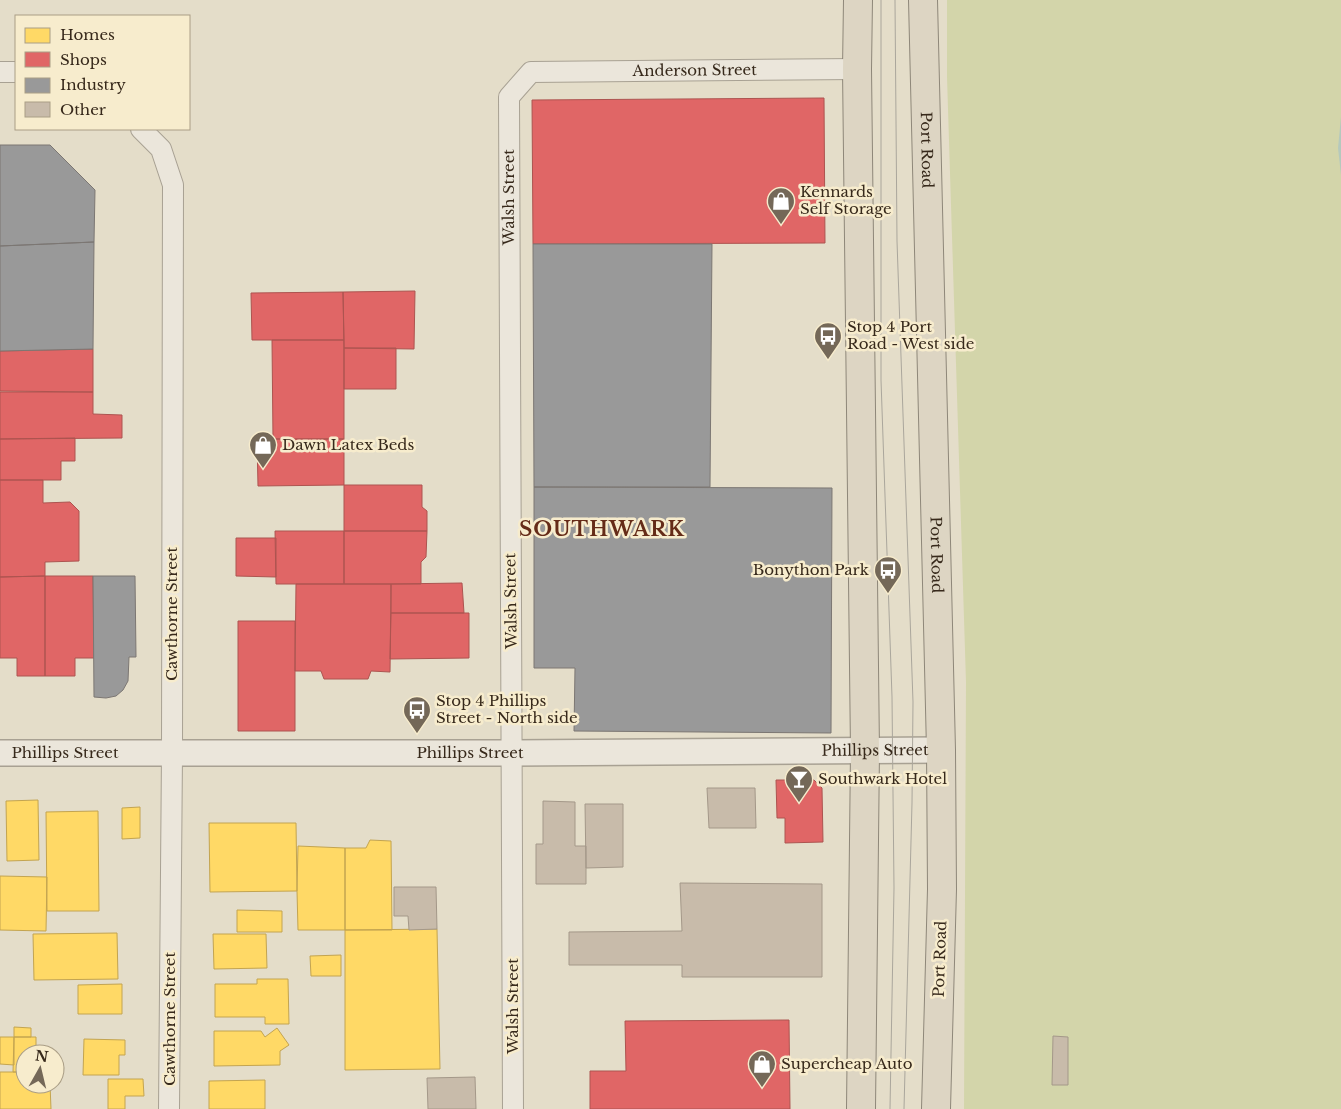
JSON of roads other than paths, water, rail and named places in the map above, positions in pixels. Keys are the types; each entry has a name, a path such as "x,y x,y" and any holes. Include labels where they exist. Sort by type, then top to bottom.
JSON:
{"highway":[{"path":"858,0 857,69 865,751 861,1109"},
{"name":"Port Road","path":"922,0 941,750 942,889 936,1109"}],"street":[{"name":"Anderson Street","path":"532,72 857,69"},
{"path":"0,72 15,72"},
{"name":"Walsh Street","path":"513,1109 513,753 508,315 509,97 532,72"},
{"name":"Cawthorne Street","path":"142,130 161,149 173,185 170,1109"},
{"name":"Phillips Street","path":"0,753 513,753 941,750"}],"tram line":[{"path":"881,0 881,380 892,697 894,888 890,1109"},
{"path":"895,0 897,241 913,702 904,1109"}],"place":[{"name":"Kennards Self Storage","path":"781,225"},
{"name":"Stop 4 Port Road - West side","path":"828,360"},
{"name":"Dawn Latex Beds","path":"263,469"},
{"name":"Bonython Park","path":"888,594"},
{"name":"Stop 4 Phillips Street - North side","path":"417,734"},
{"name":"Southwark Hotel","path":"799,803"},
{"name":"Supercheap Auto","path":"762,1088"}],"district":[{"name":"SOUTHWARK","path":"602,529"}]}
